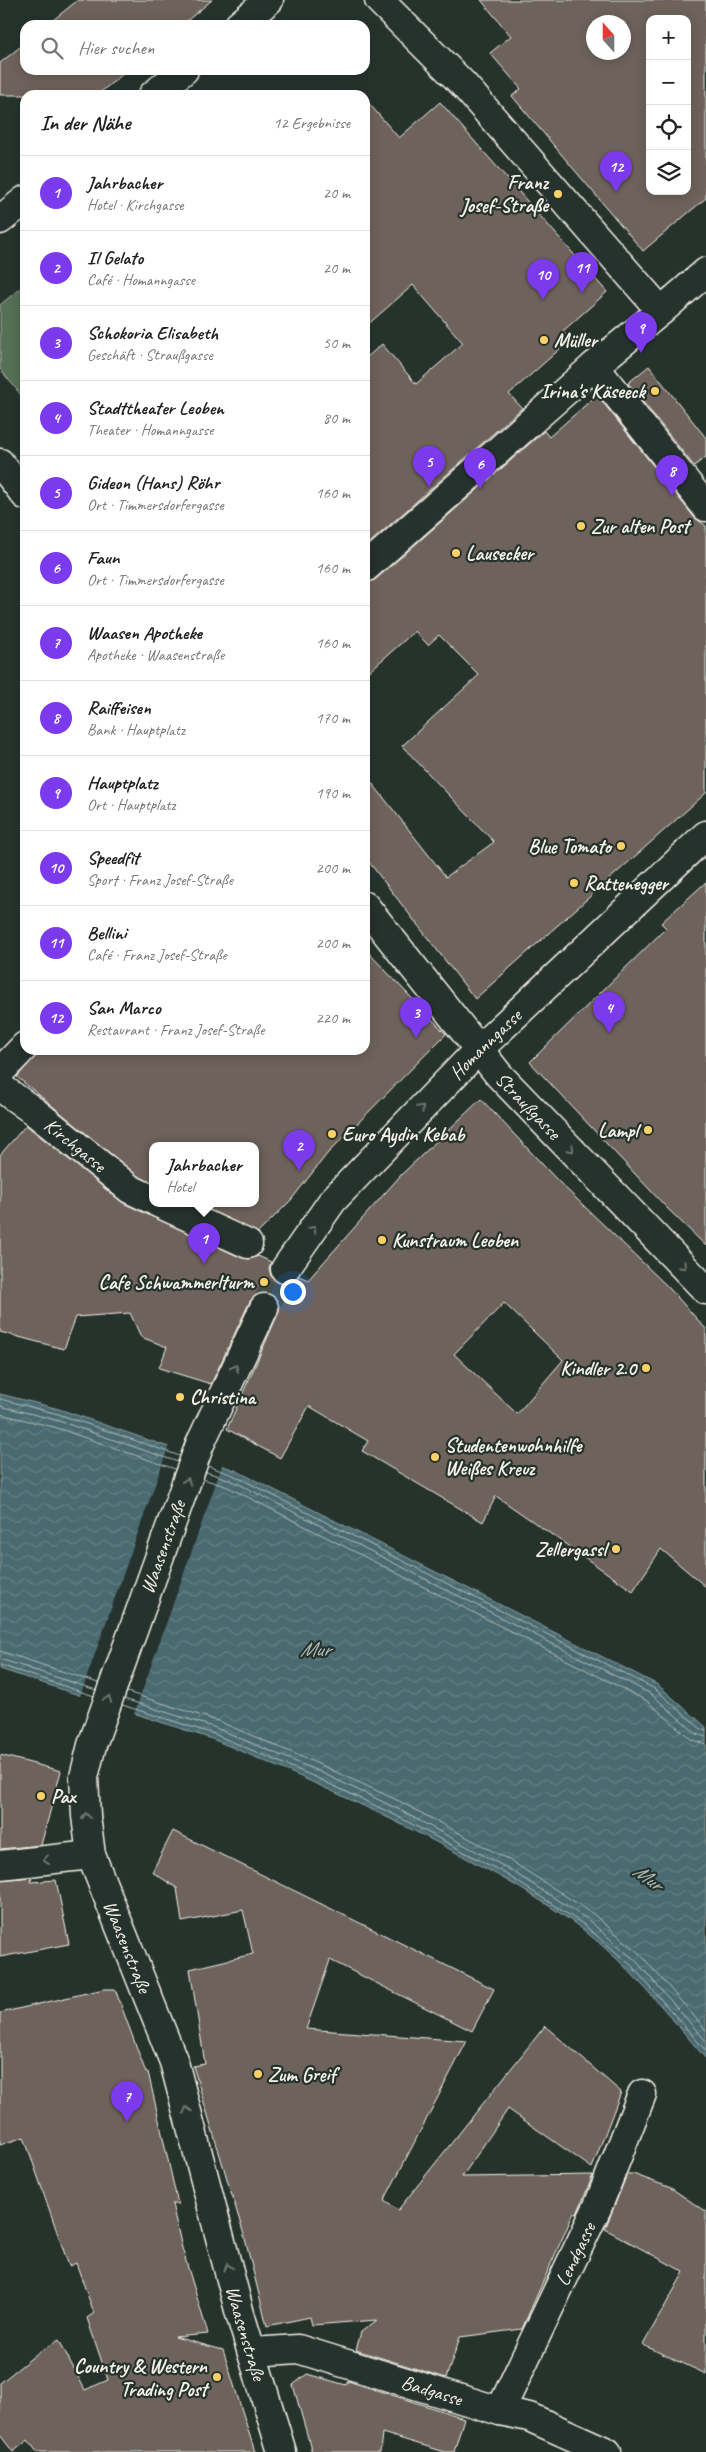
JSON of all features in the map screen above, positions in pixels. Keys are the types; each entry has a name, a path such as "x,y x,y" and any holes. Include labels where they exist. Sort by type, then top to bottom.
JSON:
{"street":[{"path":"244,20 269,0"},
{"path":"378,0 462,84 661,311"},
{"path":"159,90 178,75"},
{"path":"0,220 20,204"},
{"path":"370,564 589,370 706,271"},
{"path":"589,370 706,507"},
{"path":"0,463 20,489"},
{"name":"Homanngasse","path":"285,1269 333,1200 478,1050 706,835"},
{"name":"Straußgasse","path":"370,912 478,1050 506,1082 706,1290"},
{"path":"0,1072 20,1051"},
{"name":"Kirchgasse","path":"0,1087 42,1117 130,1189 149,1198"},
{"path":"167,1207 248,1244"},
{"name":"Waasenstraße","path":"264,1308 200,1444 92,1745 84,1777 86,1816 92,1855 174,2062 240,2314 282,2452"},
{"path":"0,1866 92,1855"},
{"name":"Lendgasse","path":"500,2411 598,2206 642,2094"},
{"name":"Badgasse","path":"253,2352 298,2348 500,2411 529,2418 606,2452"}],"green space":[{"path":"20,288 20,394 0,369 0,305"}],"water":[{"name":"Mur","path":"0,1394 59,1409 235,1470 658,1685 706,1727 706,2059 647,1990 599,1942 551,1907 520,1888 425,1836 305,1779 212,1739 0,1669"}],"pier":[{"path":"169,1445 223,1463 133,1717 79,1699"}],"building":[{"path":"78,0 212,0 188,20 53,20"},
{"path":"481,0 706,0 706,198 643,251 512,96 521,89 490,53 511,36"},
{"path":"20,47 20,75 122,75 103,90 20,90 20,95 0,95 0,63"},
{"path":"440,102 607,292 563,331 570,340 509,394 522,408 370,543 370,355 382,344 416,384 463,343 413,285 370,323 370,105 399,138"},
{"path":"649,366 706,438 706,457 694,466 628,383"},
{"path":"597,395 694,517 706,526 706,793 475,999 370,863 370,780 446,877 494,842 402,746 479,675 439,635 428,645 415,631 370,671 370,582 375,580 544,431 549,437"},
{"path":"706,882 706,1246 666,1207 530,1062 666,928 661,923"},
{"path":"370,954 446,1034 327,1154 291,1200 258,1233 203,1207 259,1207 259,1142 149,1142 149,1181 138,1176 17,1077 36,1055 370,1055"},
{"path":"481,1099 558,1181 668,1287 706,1329 706,1587 661,1549 633,1591 496,1496 483,1522 362,1451 368,1441 309,1406 280,1458 227,1429 278,1314 280,1307 277,1300 270,1294 263,1292 256,1295 250,1301 211,1384 159,1368 167,1347 141,1337 130,1313 76,1317 64,1349 0,1332 0,1155 26,1125 123,1203 242,1258 250,1259 258,1256 271,1262 269,1268 271,1276 277,1282 284,1285 292,1283 299,1276 308,1280 401,1175","holes":["504,1303 563,1360 517,1414 454,1354"]},
{"path":"0,1755 61,1771 41,1845 0,1849"},
{"path":"173,1831 494,1989 472,2031 330,1960 306,2029 467,2041 384,2201 398,2210 545,2026 621,2092 592,2168 508,2109 462,2177 593,2175 577,2214 574,2212 522,2329 460,2337 446,2378 356,2350 361,2332 377,2320 312,2325 310,2317 267,2326 244,2235 193,2066 205,2064 190,1969 253,1954 243,1910 182,1922 177,1888 152,1872"},
{"path":"32,1877 31,1882 56,1880 69,1944 0,1957 0,1880"},
{"path":"104,1989 115,1989 146,2073 148,2072 178,2204 172,2204 182,2248 208,2334 175,2337 223,2350 255,2452 37,2452 28,2440 13,2452 0,2435 0,2383 39,2352 59,2340 85,2390 108,2380 87,2318 94,2313 76,2263 69,2266 24,2137 0,2145 0,2013"},
{"path":"627,2174 633,2174 671,2188 706,2212 706,2374 643,2345 684,2272 605,2229"},
{"path":"307,2374 346,2385 348,2381 464,2418 454,2452 445,2452 382,2433 380,2452 312,2452 293,2385"}],"tunnel":[{"path":"264,1308 285,1269"}],"place":[{"name":"San Marco","path":"616,192"},
{"name":"Franz Josef-Straße","path":"558,194"},
{"name":"Bellini","path":"582,293"},
{"name":"Speedfit","path":"543,300"},
{"name":"Müller","path":"544,340"},
{"name":"Hauptplatz","path":"641,353"},
{"name":"Irina's Käseeck","path":"655,391"},
{"name":"Gideon (Hans) Röhr","path":"429,487"},
{"name":"Faun","path":"480,489"},
{"name":"Raiffeisen","path":"672,496"},
{"name":"Zur alten Post","path":"581,526"},
{"name":"Lausecker","path":"456,553"},
{"name":"Blue Tomato","path":"621,846"},
{"name":"Rattenegger","path":"574,883"},
{"name":"Stadttheater Leoben","path":"609,1033"},
{"name":"Schokoria Elisabeth","path":"416,1038"},
{"name":"Lampl","path":"648,1130"},
{"name":"Euro Aydin Kebab","path":"332,1134"},
{"name":"Il Gelato","path":"299,1171"},
{"name":"Kunstraum Leoben","path":"382,1240"},
{"name":"Jahrbacher","path":"204,1264"},
{"name":"Cafe Schwammerlturm","path":"264,1282"},
{"name":"Kindler 2.0","path":"646,1368"},
{"name":"Christina","path":"180,1397"},
{"name":"Studentenwohnhilfe Weißes Kreuz","path":"435,1457"},
{"name":"Zellergassl","path":"616,1549"},
{"name":"Pax","path":"41,1796"},
{"name":"Zum Greif","path":"258,2074"},
{"name":"Waasen Apotheke","path":"127,2122"},
{"name":"Country & Western Trading Post","path":"217,2377"}]}
